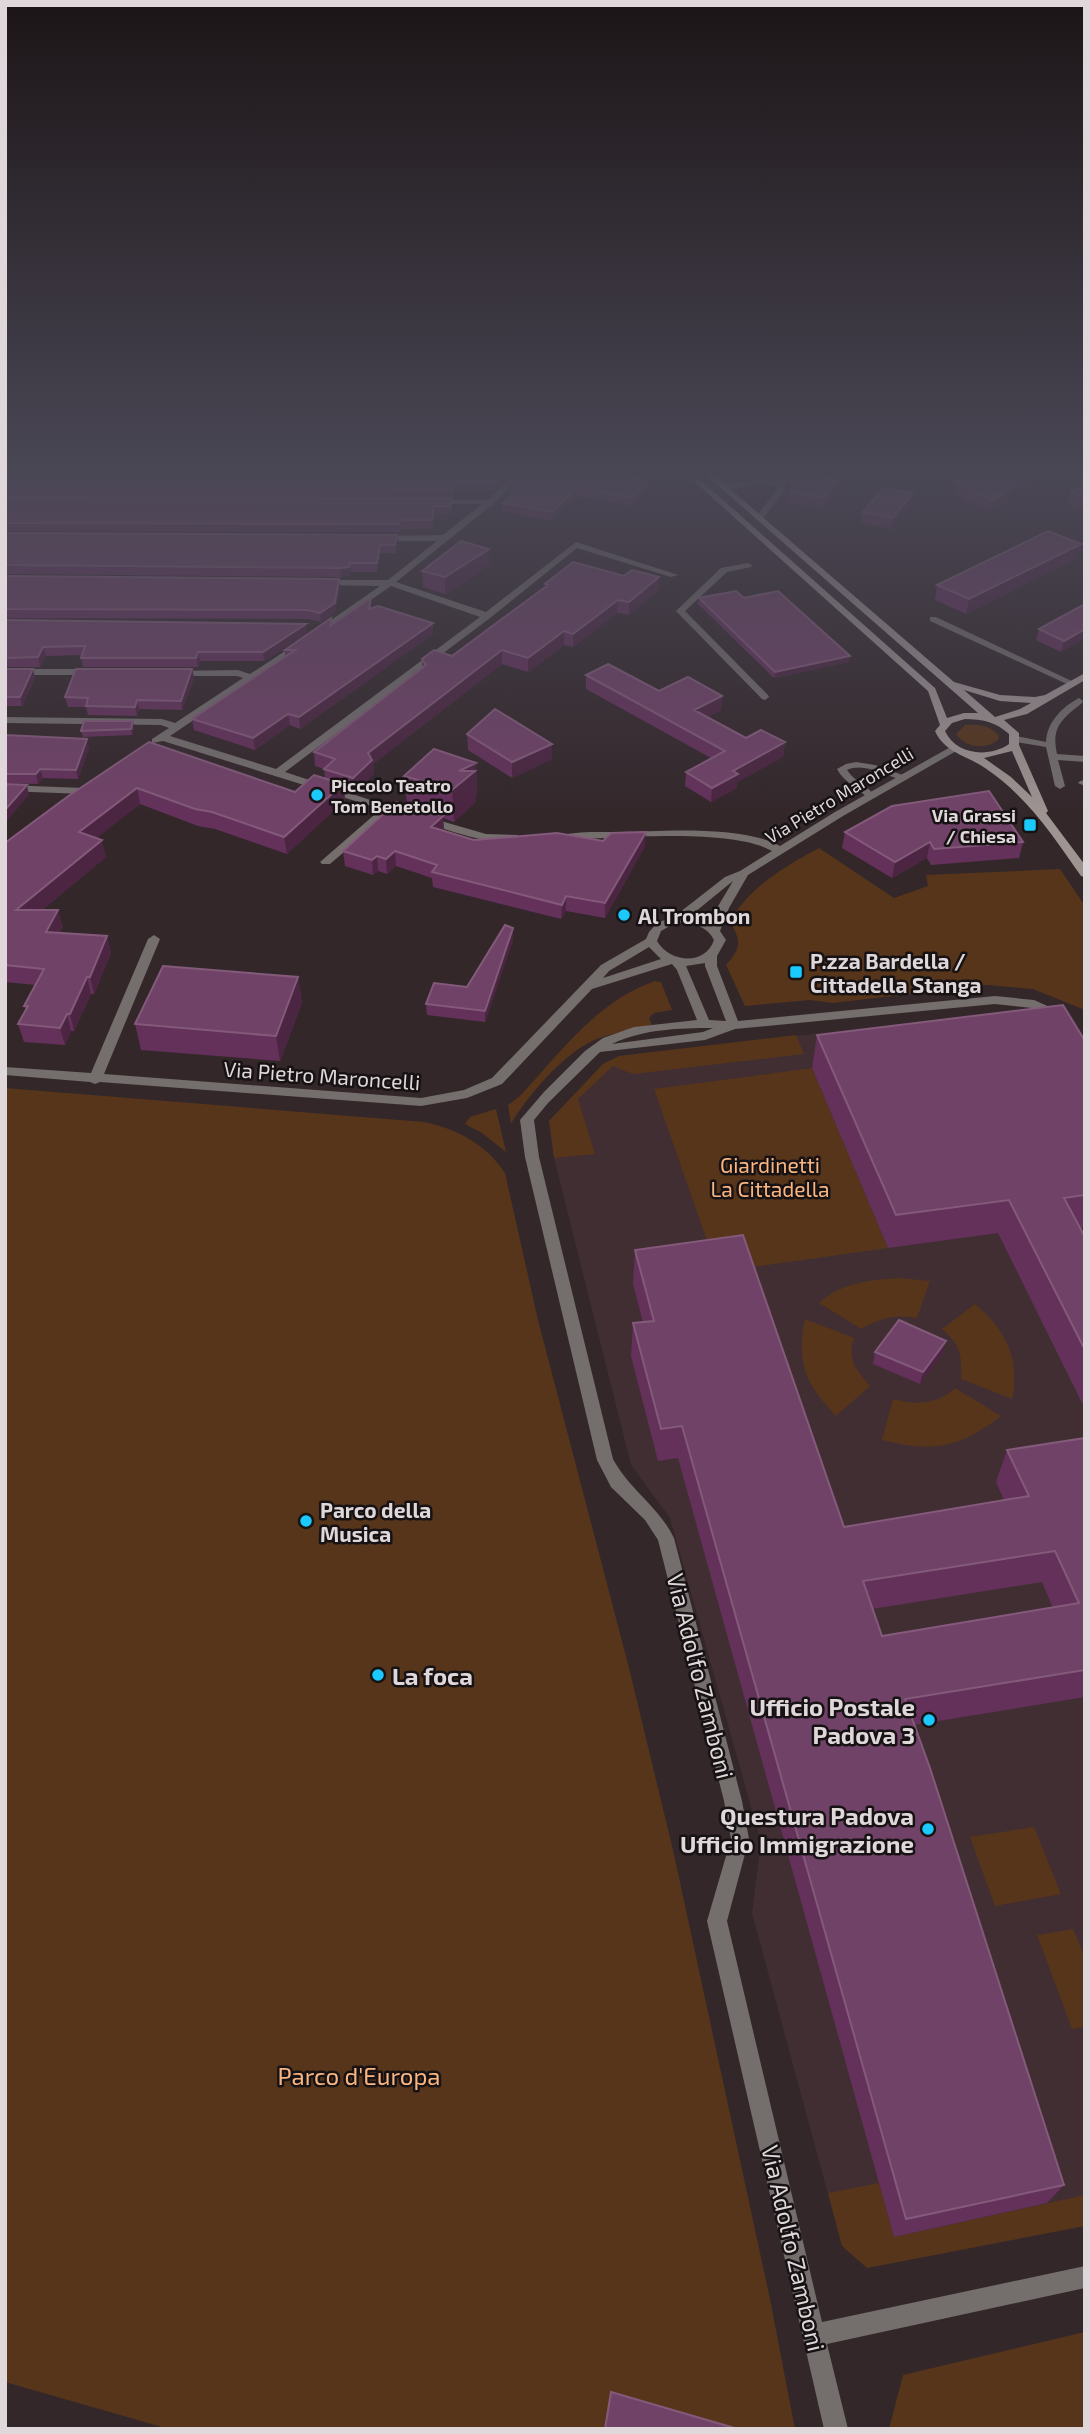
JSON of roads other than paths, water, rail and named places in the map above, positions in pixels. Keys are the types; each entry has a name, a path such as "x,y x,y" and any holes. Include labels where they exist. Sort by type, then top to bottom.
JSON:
{"street":[{"path":"146,748 382,589"},
{"path":"406,589 487,616"},
{"path":"276,774 521,589"},
{"path":"818,589 932,690 944,724"},
{"path":"842,589 1015,739 1044,815"},
{"path":"309,625 324,629"},
{"path":"5,672 101,673"},
{"path":"169,673 238,673 250,677"},
{"path":"1085,676 1023,712 1009,713 994,720 964,716 944,724 940,731 942,738 954,748 995,769 1044,815 1080,860 1085,874"},
{"path":"948,680 1006,698 1046,698"},
{"path":"969,754 997,754 1015,739 1025,719 1023,712"},
{"path":"5,720 162,722 176,727"},
{"path":"162,737 485,837 531,838"},
{"name":"Via Pietro Maroncelli","path":"679,919 729,879 744,873 954,748"},
{"path":"73,799 95,784"},
{"path":"5,788 84,792"},
{"path":"326,862 389,807"},
{"path":"554,838 729,836 759,840 775,845 780,851"},
{"name":"Via Pietro Maroncelli","path":"715,930 729,897 744,873"},
{"path":"679,919 699,922 715,930 720,944 711,956 695,961 674,960 657,952 651,941 658,926 679,919"},
{"path":"95,1080 154,939"},
{"name":"Via Pietro Maroncelli","path":"5,1071 95,1080 421,1102 443,1099 467,1094 497,1081 605,968 651,941"},
{"path":"711,956 711,966 734,1025"},
{"path":"674,960 683,970 704,1023"},
{"name":"Via Pietro Maroncelli","path":"587,988 606,979 674,960"},
{"path":"595,1051 705,1037 734,1025 1003,1000 1034,1004 1054,1012 1066,1022"},
{"name":"Via Adolfo Zamboni","path":"734,1025 704,1023 626,1034 608,1041 535,1108 527,1120 527,1129 605,1460 617,1482 651,1515 666,1538 733,1801 740,1839 717,1921 836,2429"},
{"path":"814,2335 1085,2277"}],"lane":[{"path":"704,589 680,611 765,697"},
{"path":"933,619 1072,683"},
{"path":"1060,786 1050,745 1051,728 1062,713 1079,701"},
{"path":"1015,739 1050,745"},
{"path":"1054,757 1085,759"},
{"path":"870,796 867,789 847,778 842,769 855,763 887,775 903,777"}],"place":[{"name":"Piccolo Teatro Tom Benetollo","path":"317,795"},
{"name":"Via Grassi / Chiesa","path":"1030,825"},
{"name":"Al Trombon","path":"624,915"},
{"name":"P.zza Bardella / Cittadella Stanga","path":"796,972"},
{"name":"Parco della Musica","path":"306,1521"},
{"name":"La foca","path":"378,1675"},
{"name":"Ufficio Postale Padova 3","path":"929,1720"},
{"name":"Questura Padova Ufficio Immigrazione","path":"928,1829"}],"park label":[{"name":"Giardinetti La Cittadella","path":"770,1176"},
{"name":"Parco d'Europa","path":"359,2075"}]}
